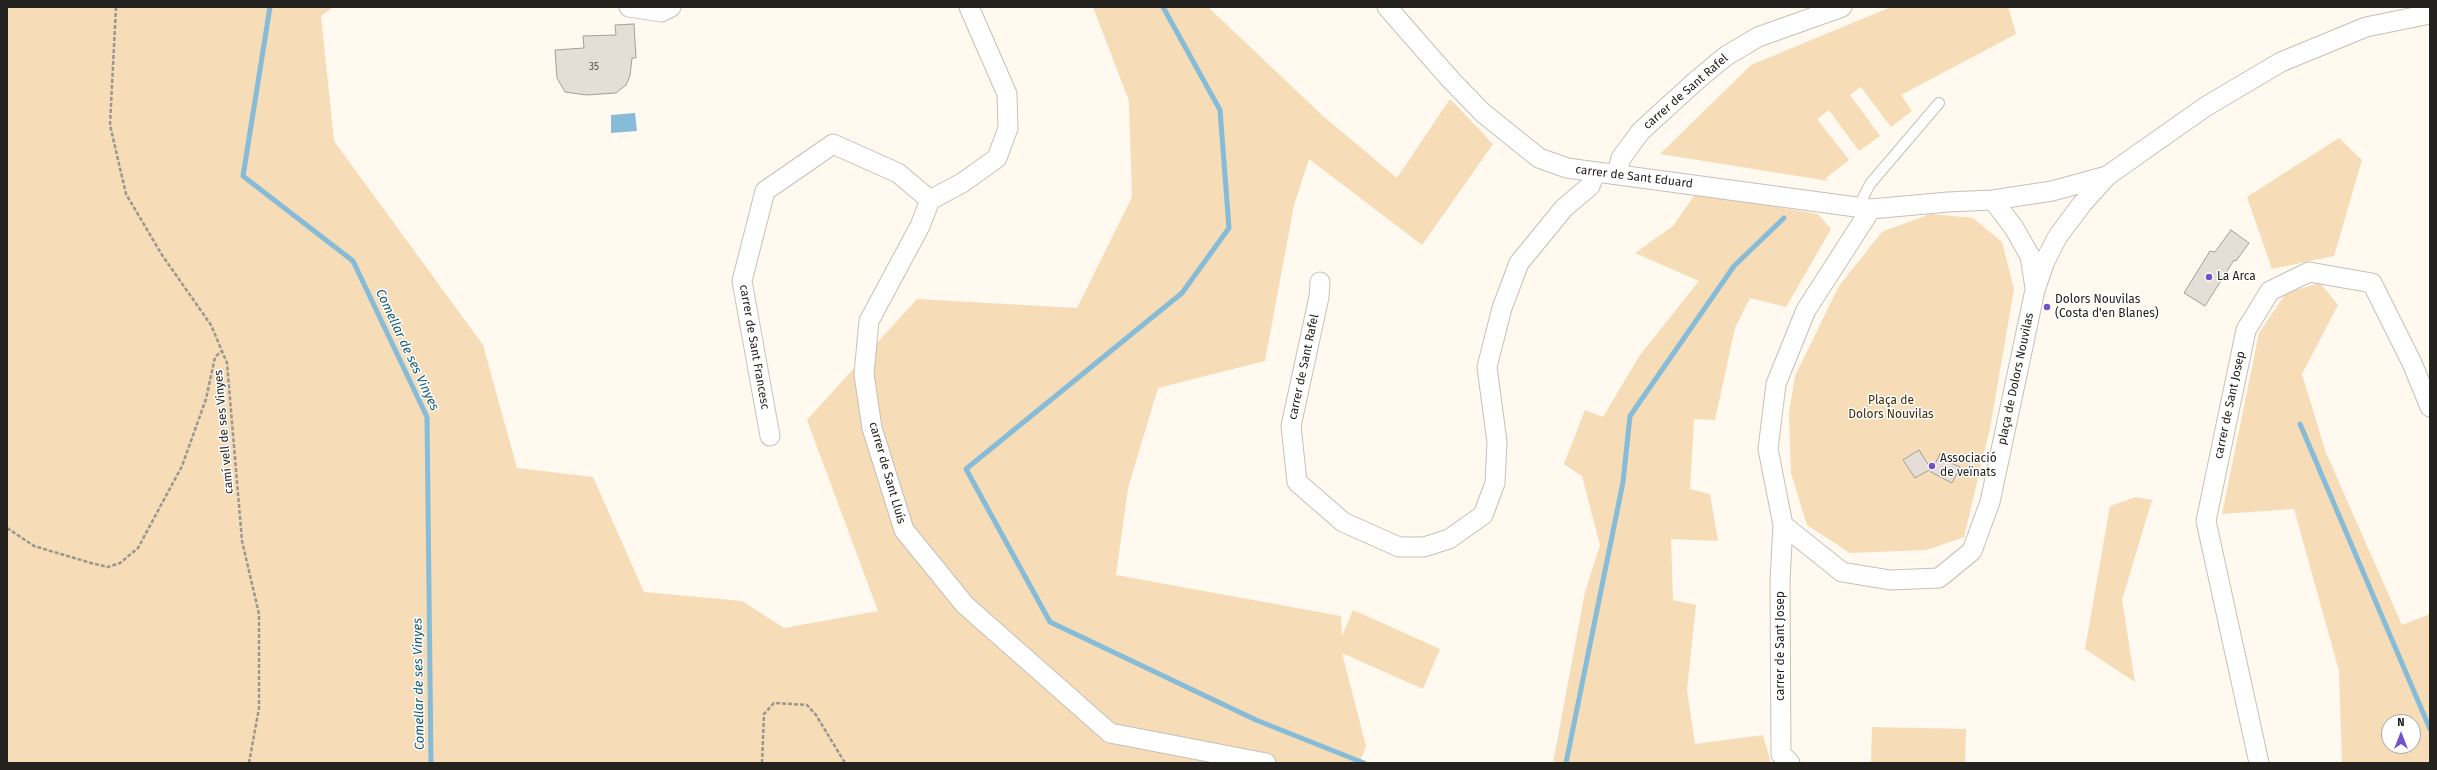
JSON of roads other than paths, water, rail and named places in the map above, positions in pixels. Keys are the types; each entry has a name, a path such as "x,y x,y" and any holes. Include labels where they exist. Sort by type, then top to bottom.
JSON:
{"street":[{"path":"629,7 661,12 671,7"},
{"path":"930,200 962,183 997,158 1008,128 1007,94 969,7"},
{"name":"carrer de Sant Eduard","path":"1387,7 1450,79 1483,113 1539,158 1567,168 1595,173 1617,173 1865,208"},
{"name":"carrer de Sant Rafel","path":"1617,173 1621,158 1641,131 1696,80 1726,56 1758,37 1842,7"},
{"path":"1783,525 1768,449 1776,384 1806,310 1865,208 1993,200 2052,191 2107,176 2205,107 2281,62 2366,27 2430,14"},
{"name":"carrer de Sant Francesc","path":"770,436 742,281 766,190 833,144 898,173 930,200"},
{"name":"carrer de Sant Rafel","path":"1320,282 1319,297 1291,426 1297,482 1343,522 1399,547 1424,547 1449,539 1483,514 1495,483 1496,442 1487,367 1502,308 1519,263 1564,208 1590,186 1595,173"},
{"name":"plaça de Dolors Nouvilas","path":"1783,525 1842,572 1890,580 1939,578 1972,551 1990,502 2035,290 2045,261 2058,236 2107,176"},
{"name":"carrer de Sant Lluís","path":"930,200 920,226 869,320 864,374 872,428 904,530 965,605 1110,733 1266,763"},
{"name":"plaça de Dolors Nouvilas","path":"1993,200 2014,228 2030,256 2035,290"},
{"name":"carrer de Sant Josep","path":"2259,763 2206,521 2246,330 2270,291 2309,272 2372,283 2412,362 2430,407"},
{"name":"carrer de Sant Josep","path":"1783,525 1780,581 1782,754 1790,763"}],"lane":[{"path":"1865,208 1870,184 1939,103"}],"water":[{"path":"635,113 637,131 611,133 611,115"}],"waterway":[{"name":"Comellar de ses Vinyes","path":"270,7 243,176 353,261 427,417 431,763"},
{"path":"1163,7 1220,110 1229,228 1182,293 966,469 1050,622 1256,720 1364,763"},
{"path":"1566,763 1623,482 1630,416 1734,266 1784,218"},
{"path":"2300,424 2430,729"}],"place":[{"name":"La Arca","path":"2209,277"},
{"name":"Dolors Nouvilas (Costa d'en Blanes)","path":"2047,307"},
{"name":"Associació de veïnats","path":"1932,466"}],"park label":[{"name":"Plaça de Dolors Nouvilas","path":"1891,408"}]}
